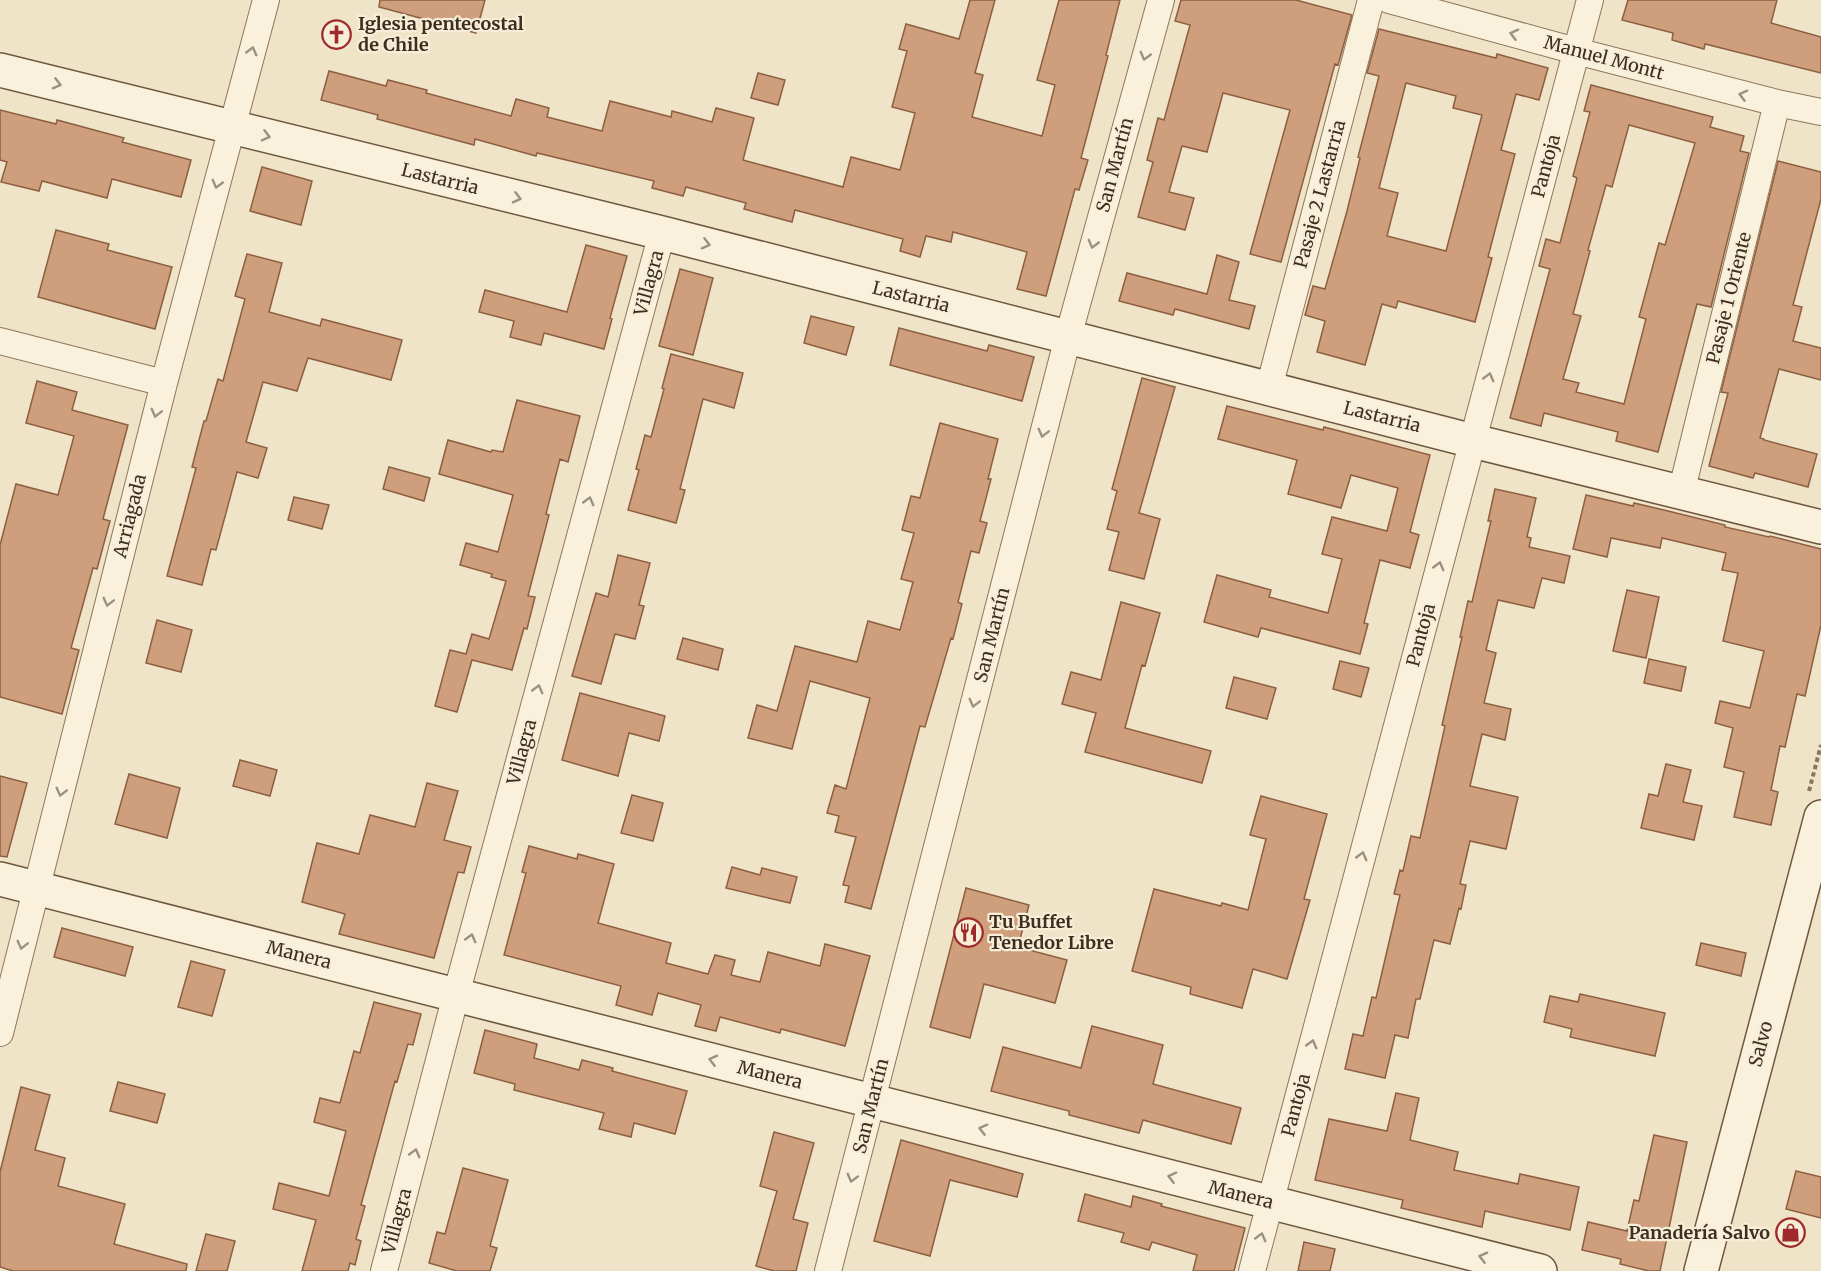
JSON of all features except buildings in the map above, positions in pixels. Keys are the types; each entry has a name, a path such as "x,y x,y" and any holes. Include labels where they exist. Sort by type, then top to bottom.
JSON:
{"main road":[{"name":"Lastarria","path":"0,70 662,233 1473,441 1821,527"},
{"name":"Salvo","path":"1701,1271 1821,817"},
{"name":"Manera","path":"0,879 1540,1271"}],"street":[{"name":"Arriagada","path":"0,1033 164,383 266,0"},
{"name":"San Martín","path":"828,1271 1068,337 1161,0"},
{"name":"Pasaje 2 Lastarria","path":"1269,388 1371,0"},
{"name":"Manuel Montt","path":"1389,0 1576,51 1777,103 1821,112"},
{"name":"Pantoja","path":"1252,1271 1590,0"},
{"name":"Pasaje 1 Oriente","path":"1681,493 1777,103"},
{"name":"Villagra","path":"384,1271 456,995 662,233"},
{"path":"0,341 164,383"}],"place":[{"name":"Iglesia pentecostal de Chile","path":"337,34"},
{"name":"Tu Buffet Tenedor Libre","path":"968,932"},
{"name":"Panadería Salvo","path":"1791,1233"}]}
